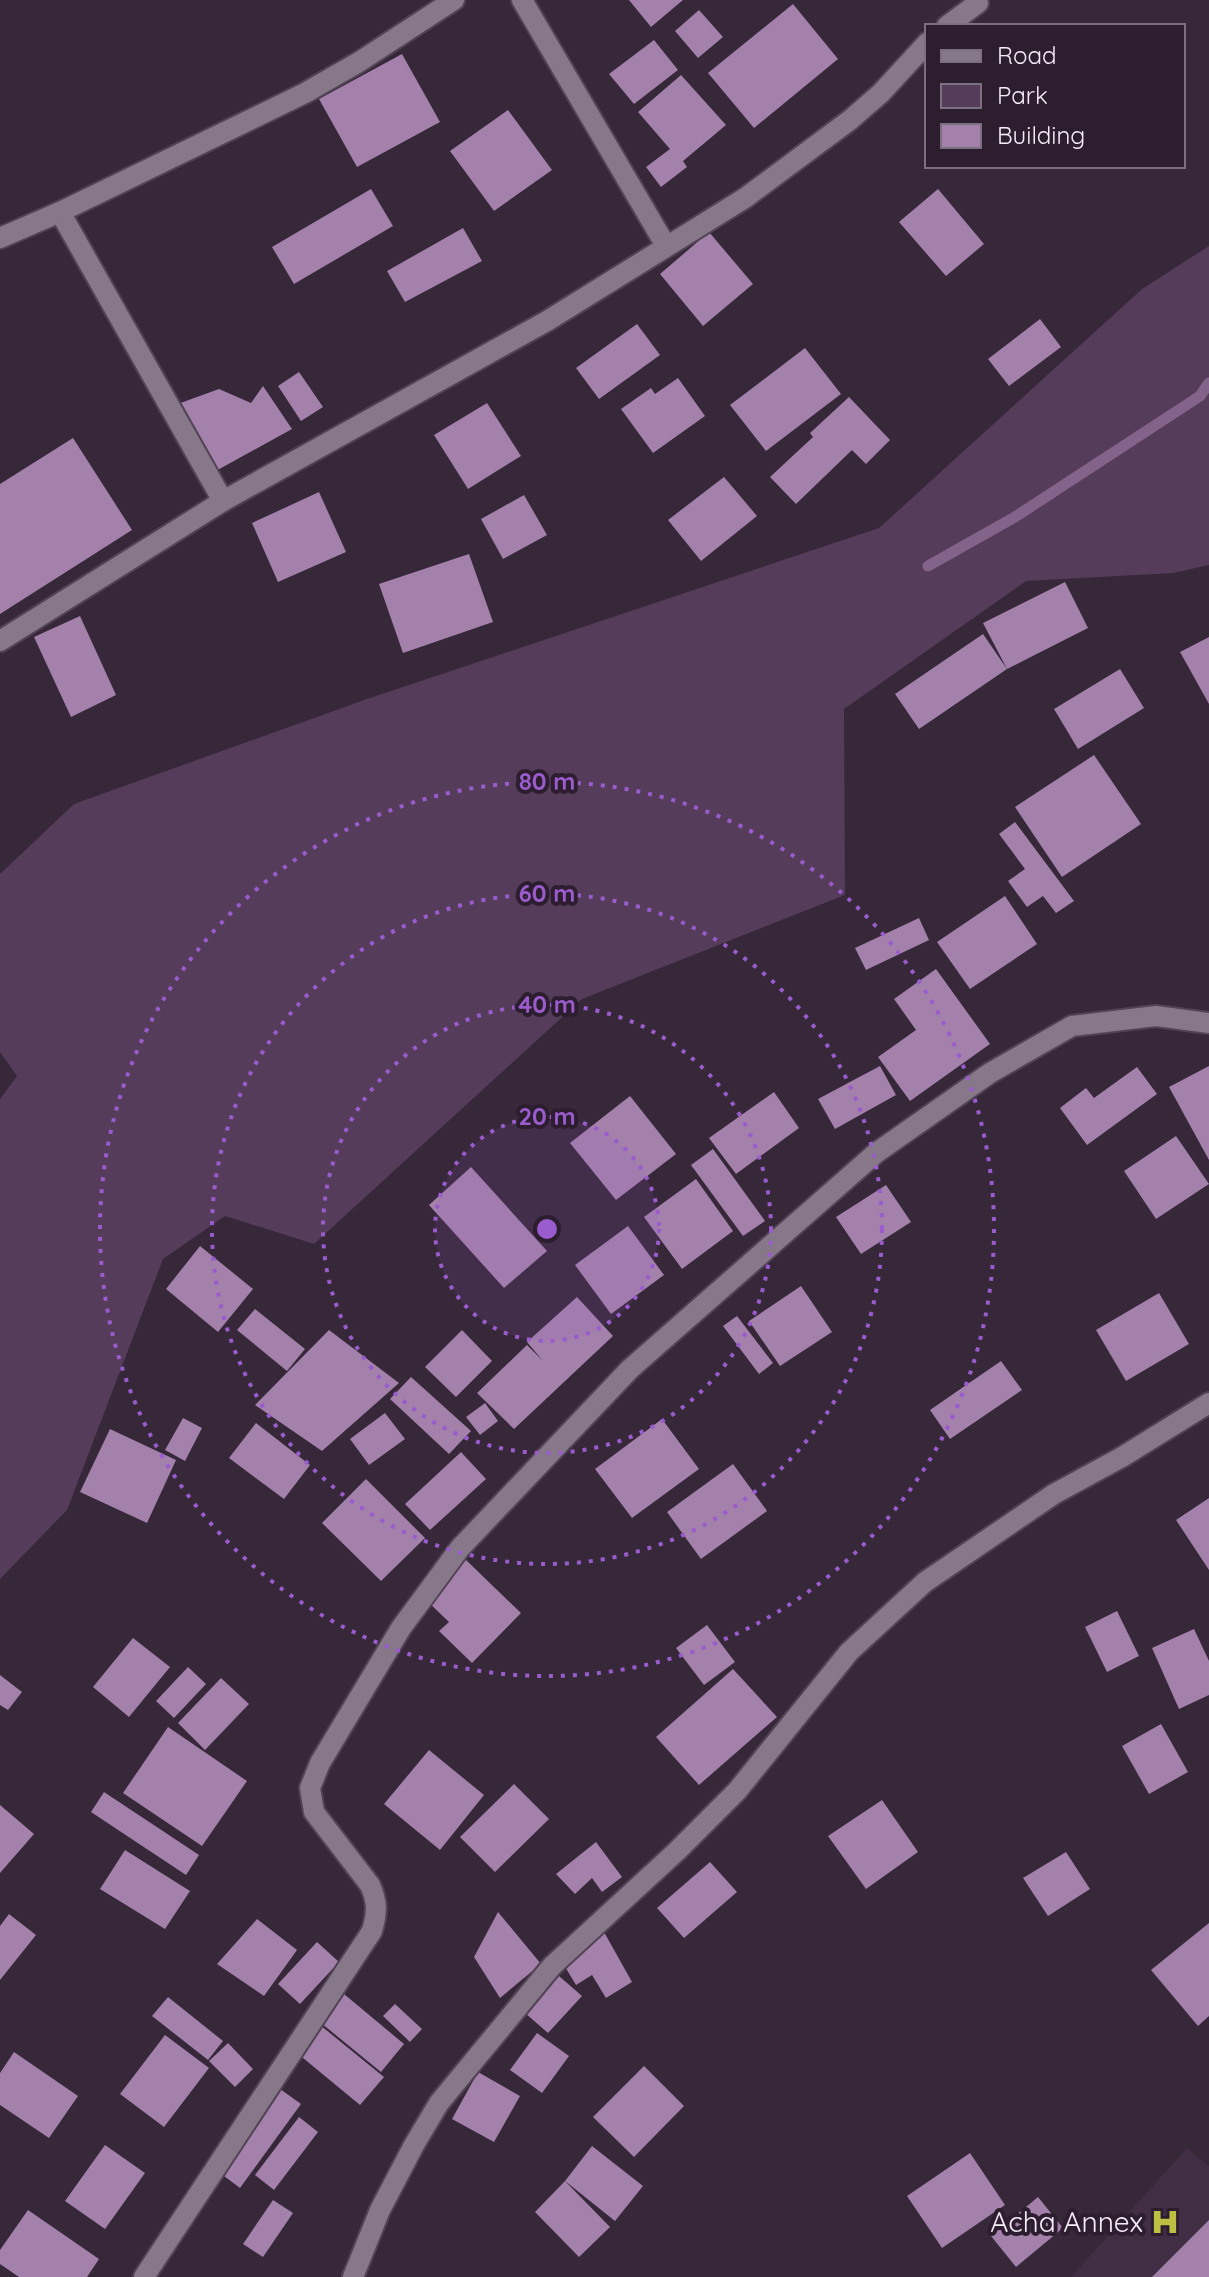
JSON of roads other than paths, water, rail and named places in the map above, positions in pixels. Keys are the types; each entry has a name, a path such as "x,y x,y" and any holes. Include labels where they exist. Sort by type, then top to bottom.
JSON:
{"street":[{"path":"0,238 305,93 454,0"},
{"path":"522,0 666,246"},
{"path":"950,24 978,3"},
{"path":"0,641 223,501 547,321 745,198 850,120 881,93 925,45"},
{"path":"60,212 223,501"},
{"path":"144,2277 372,1931 378,1909 375,1896 370,1885 314,1812 310,1788 320,1763 401,1628 460,1548 630,1369 876,1153 990,1073 1072,1026 1156,1016 1209,1023"},
{"path":"353,2277 380,2210 439,2103 552,1966 737,1791 849,1652 938,1573 1054,1494 1122,1457 1209,1403"}],"waterway":[{"path":"928,566 1015,517 1200,396 1209,383"}],"place":[{"name":"Acha Annex","path":"1165,2222"}]}
